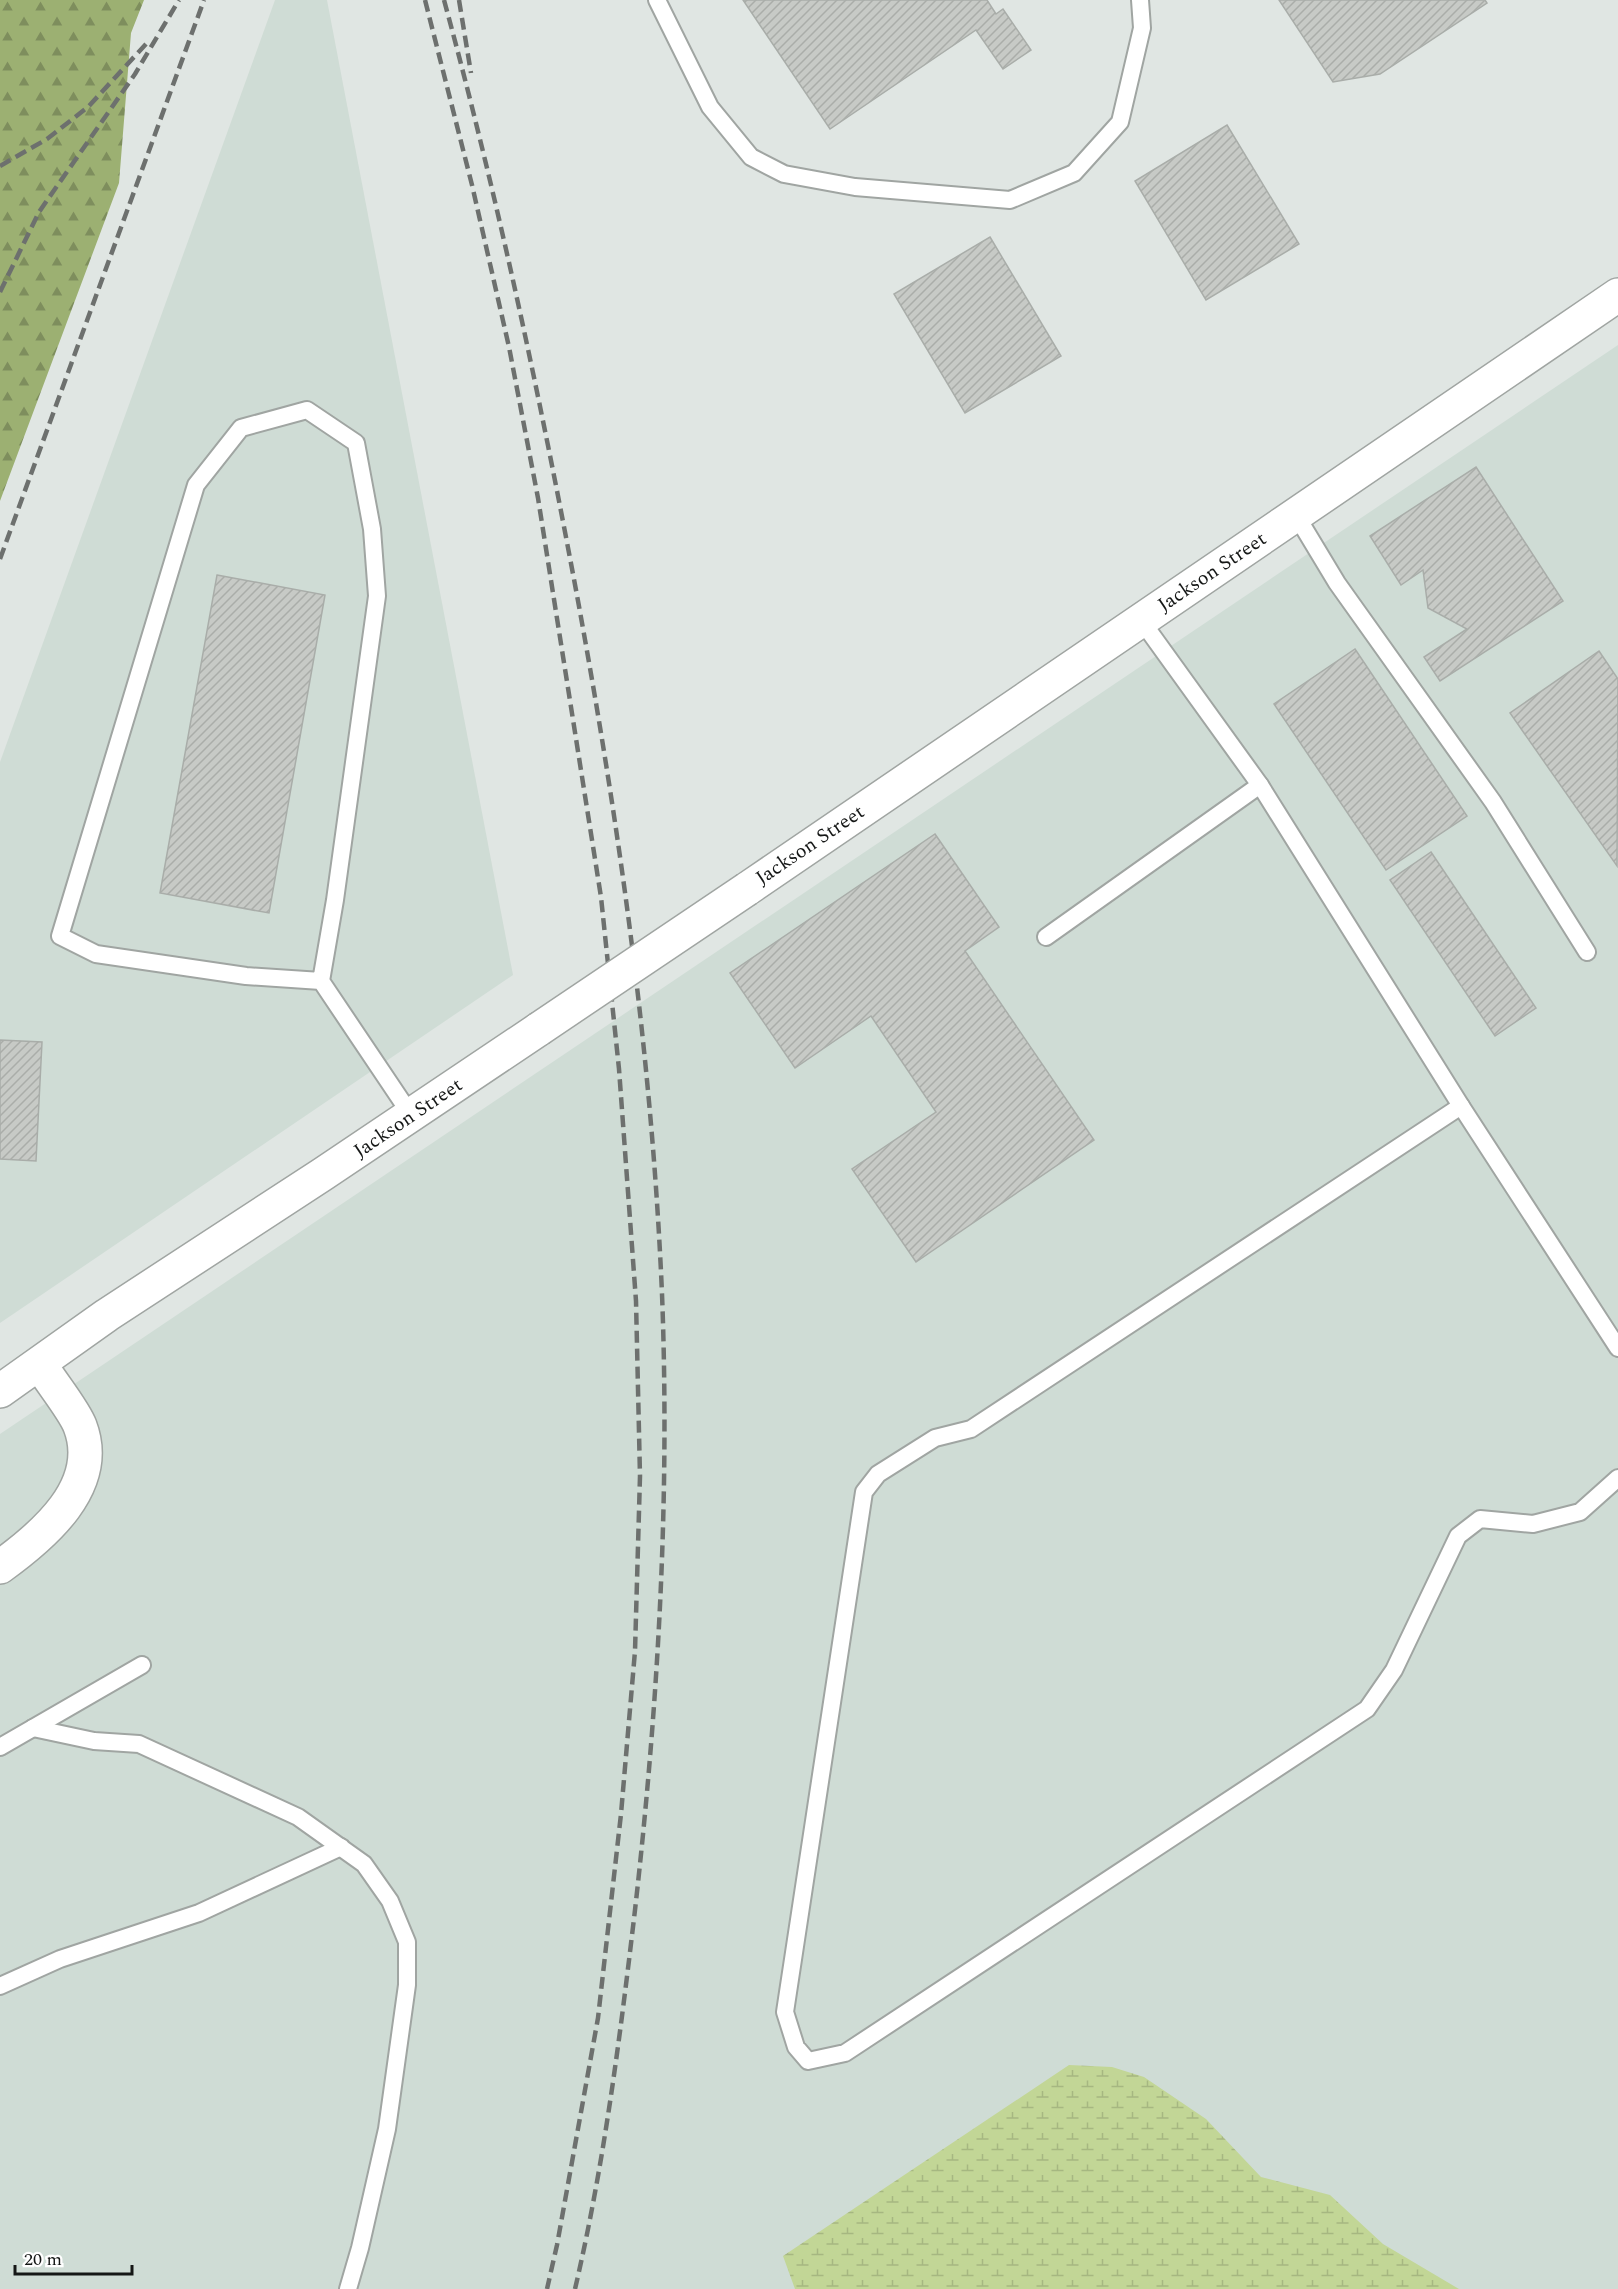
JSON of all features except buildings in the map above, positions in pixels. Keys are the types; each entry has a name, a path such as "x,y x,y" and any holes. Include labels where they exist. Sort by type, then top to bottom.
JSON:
{"street":[{"name":"Jackson Street","path":"0,1391 107,1315 411,1115 747,889 1618,295"},
{"path":"0,1567 24,1550 58,1516 72,1497 82,1474 85,1452 80,1426 40,1364"}],"lane":[{"path":"657,0 710,107 752,157 784,174 855,187 1010,200 1074,174 1120,122 1142,28 1140,0"},
{"path":"321,981 246,976 96,954 60,936 196,485 241,428 307,410 357,443 372,529 377,596 335,900 321,981 411,1115"},
{"path":"1296,515 1337,584 1493,802 1587,951"},
{"path":"1141,620 1260,785 1461,1106 1618,1348"},
{"path":"1046,938 1260,785"},
{"path":"1461,1106 971,1429 934,1438 878,1474 864,1492 785,2012 796,2047 808,2061 845,2053 1367,1709 1394,1670 1458,1536 1480,1520 1533,1524 1580,1512 1618,1478"},
{"path":"0,1747 142,1665"},
{"path":"33,1728 94,1741 139,1744 298,1817 364,1864 390,1901 407,1942 408,1985 387,2129 360,2248 348,2289"},
{"path":"0,1986 60,1959 199,1912 341,1847"}],"shaded area":[{"path":"275,0 327,0 513,975 0,1323 0,762"},
{"path":"1618,345 1618,2289 0,2289 0,1434"}],"green space":[{"path":"0,0 144,0 131,33 119,183 0,501"},
{"path":"1069,2065 1112,2067 1144,2077 1206,2119 1261,2177 1330,2195 1383,2244 1459,2289 795,2289 783,2256"}],"railway":[{"path":"0,292 39,212 135,74 179,0"},
{"path":"0,559 204,0"},
{"path":"425,0 472,185 509,347 538,498 601,897 619,1069 636,1301 640,1476 635,1651 621,1814 598,2018 547,2289"},
{"path":"444,0 482,147 516,294 562,516 592,677 619,853 642,1029 657,1206 662,1294 664,1448 656,1680 635,1910 617,2053 603,2148 575,2289"},
{"path":"459,0 471,73"},
{"path":"0,166 47,139 88,107 146,44"}]}
